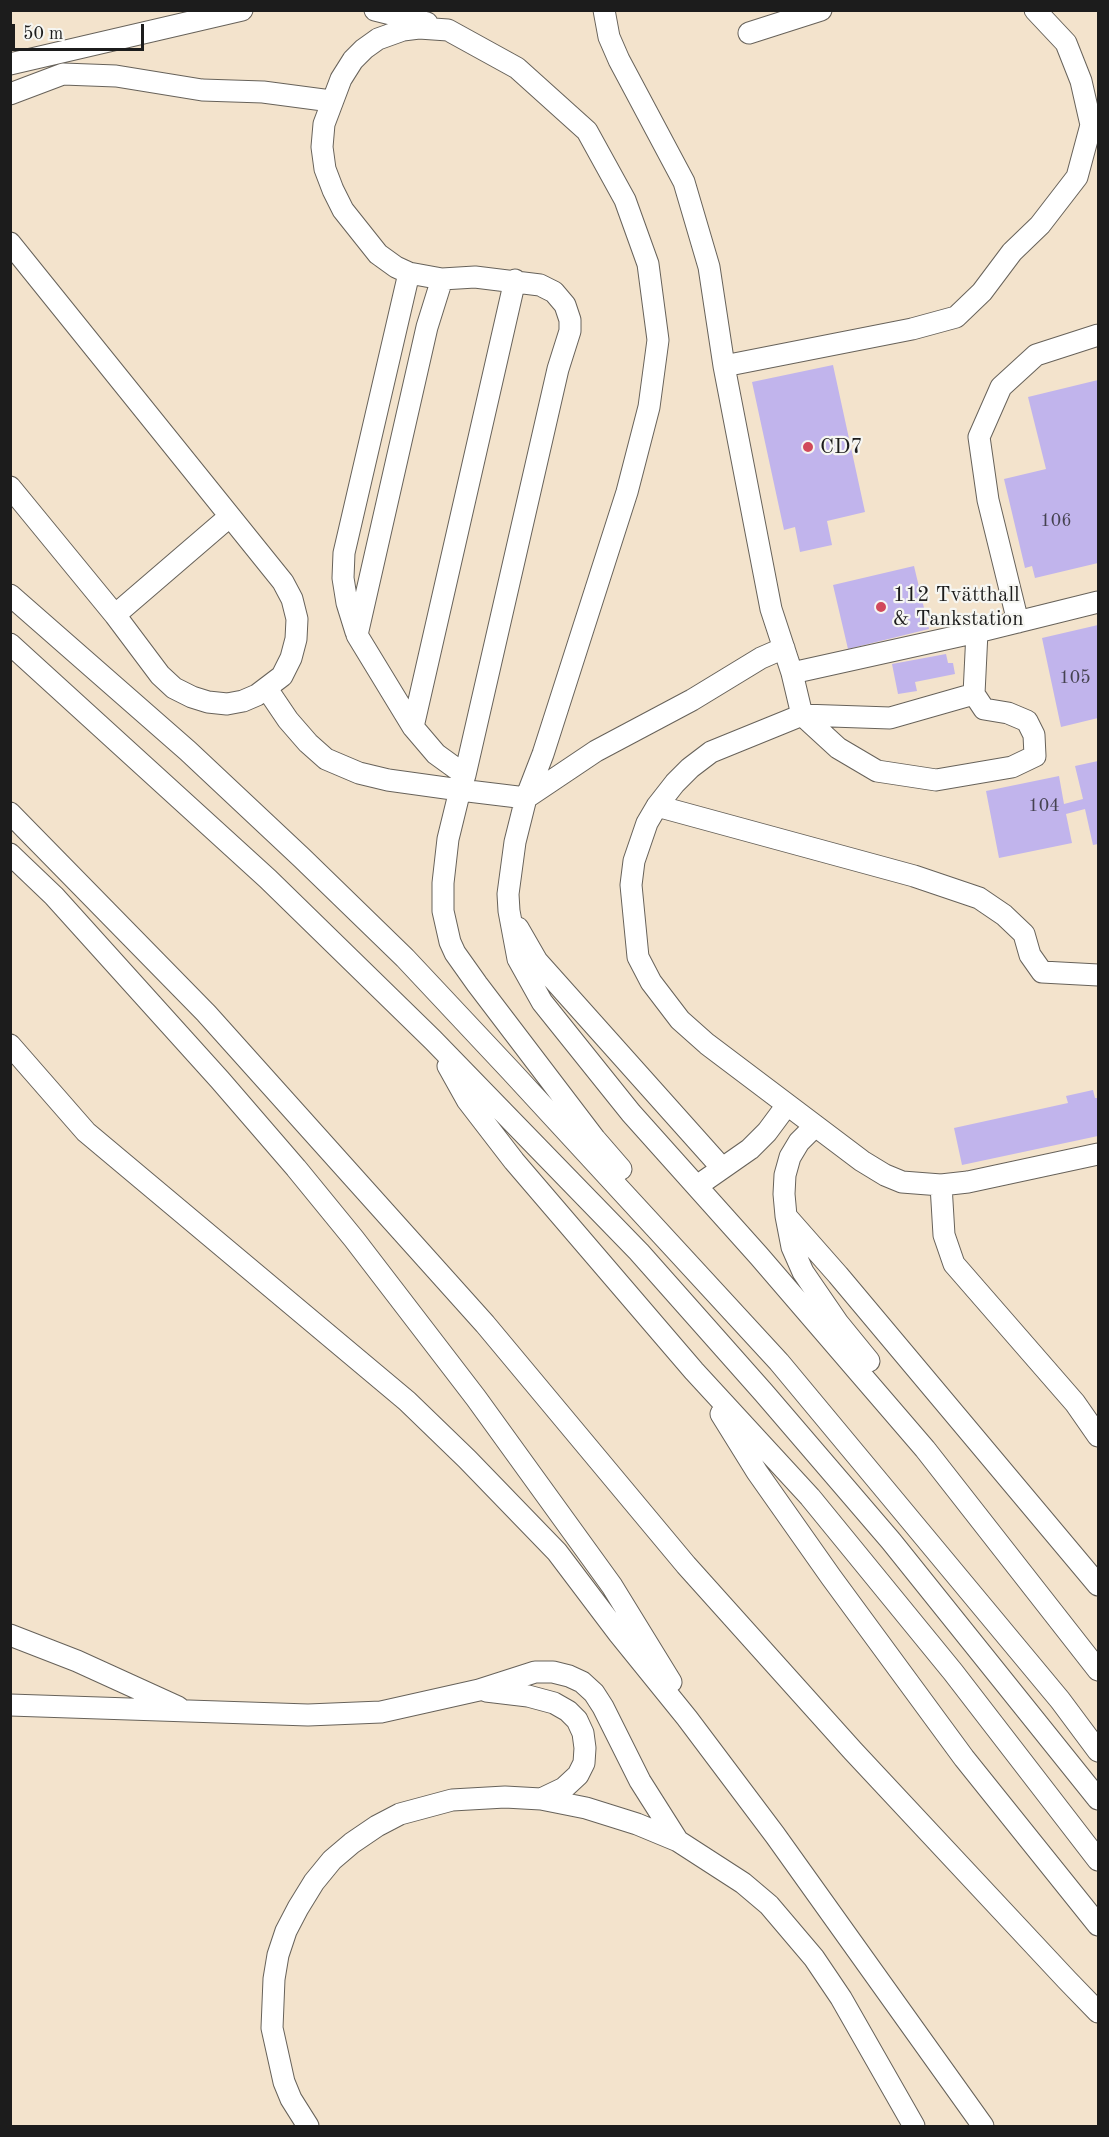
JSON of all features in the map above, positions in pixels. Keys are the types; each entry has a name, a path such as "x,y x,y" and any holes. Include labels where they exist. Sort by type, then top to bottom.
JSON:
{"street":[{"path":"10,64 242,10"},
{"path":"375,10 414,18 448,30 517,68 568,112 587,131 625,200 648,264 658,340 649,407 627,492 543,754 526,798 515,842 508,894 518,959 542,1002 631,1113 925,1449 1098,1670"},
{"path":"604,10 609,37 684,182 710,267 724,366 771,609 792,673 802,715 838,748 877,771 936,780 1012,767 1035,756 1034,735 1027,721 1008,713 984,709 975,694 977,632"},
{"path":"749,33 821,10"},
{"path":"724,366 912,329 956,316 982,292 1012,252 1040,225 1077,177 1091,125 1081,81 1066,43 1035,10"},
{"path":"448,30 419,28 403,30 378,39 353,60 331,101 324,124 322,147 326,170 343,210 378,254 396,267 409,273 442,279 475,277 515,280 540,285 554,292 565,305 570,320 570,331 558,369 463,782 448,838 443,883 446,930 455,953 596,1139 712,1276 779,1362 1060,1700 1098,1751"},
{"path":"10,94 63,74 116,76 202,90 262,92 331,101"},
{"path":"10,243 283,582 292,599 297,619 296,639 291,658 282,676 267,689 243,701 227,704 208,702 174,688 160,675 115,615 10,487"},
{"path":"409,273 344,553 343,578 357,635 413,727 463,782"},
{"path":"357,635 427,327 442,279"},
{"path":"413,727 515,280"},
{"path":"1018,622 988,500 979,437 1000,387 1036,355 1098,335"},
{"path":"115,615 229,517"},
{"path":"10,595 188,751 405,958 779,1362"},
{"path":"792,673 977,632 1098,602"},
{"path":"10,644 268,879 433,1040 639,1252 891,1541 1098,1799"},
{"path":"267,689 295,728 326,759 359,773 388,780 463,782 526,798 596,751 692,700 761,658 784,648"},
{"path":"975,694 890,718 802,715 711,752 682,775 657,806 647,823 634,861 631,885 638,957 651,982 680,1020 707,1044 862,1161 885,1175 902,1182 941,1185 968,1182 1098,1154"},
{"path":"657,806 914,876 980,898 1004,915 1024,934 1030,955 1042,972 1098,975"},
{"path":"10,813 207,1013 485,1324 686,1565 853,1751 1098,2012"},
{"path":"10,854 54,896 220,1080 296,1168 410,1310 612,1586 667,1672 687,1718"},
{"path":"509,911 537,961 722,1168"},
{"path":"433,1040 467,1100 514,1161 694,1371 810,1497 953,1672 1098,1860"},
{"path":"10,1045 86,1132 407,1401 557,1552 775,1835 983,2127"},
{"path":"697,1186 750,1149 767,1132 787,1105"},
{"path":"815,1126 799,1142 790,1156 785,1175 786,1216 792,1247 803,1272 838,1323 906,1412 925,1449"},
{"path":"941,1185 944,1235 954,1264 1076,1403 1098,1436"},
{"path":"786,1216 846,1284 1098,1585"},
{"path":"694,1371 757,1472 831,1577 964,1758 1098,1925"},
{"path":"10,1635 77,1660 183,1710"},
{"path":"10,1705 308,1715 381,1712 479,1690 536,1672 553,1672 582,1682 594,1693 631,1766 678,1841"},
{"path":"479,1690 528,1696 554,1703 568,1711 577,1720 583,1733 584,1763 578,1774 564,1788 541,1799"},
{"path":"308,2127 291,2099 284,2082 272,2028 272,2007 278,1955 286,1931 314,1882 332,1860 352,1843 400,1814 452,1800 505,1797 541,1799 618,1817 678,1841 710,1860 752,1891 769,1905 808,1950 841,1998 914,2127"}],"building":[{"name":"CD7","path":"833,365 865,512 827,521 832,545 800,552 795,527 784,530 752,382"},
{"path":"1098,380 1098,563 1035,578 1032,566 1025,568 1004,479 1046,469 1028,397"},
{"name":"112 Tvätthall & Tankstation","path":"914,566 929,629 848,649 833,585"},
{"path":"1098,625 1098,718 1061,727 1042,638"},
{"path":"946,654 948,663 953,663 955,674 915,682 917,691 898,694 892,664"},
{"path":"1098,761 1098,844 1093,845 1085,809 1066,814 1072,843 999,858 986,791 1059,776 1064,804 1083,799 1075,766"},
{"path":"1093,1090 1095,1098 1098,1098 1098,1136 962,1165 954,1128 1068,1103 1066,1096"}],"place":[{"name":"CD7","path":"808,447"},
{"name":"112 Tvätthall & Tankstation","path":"881,607"}]}
